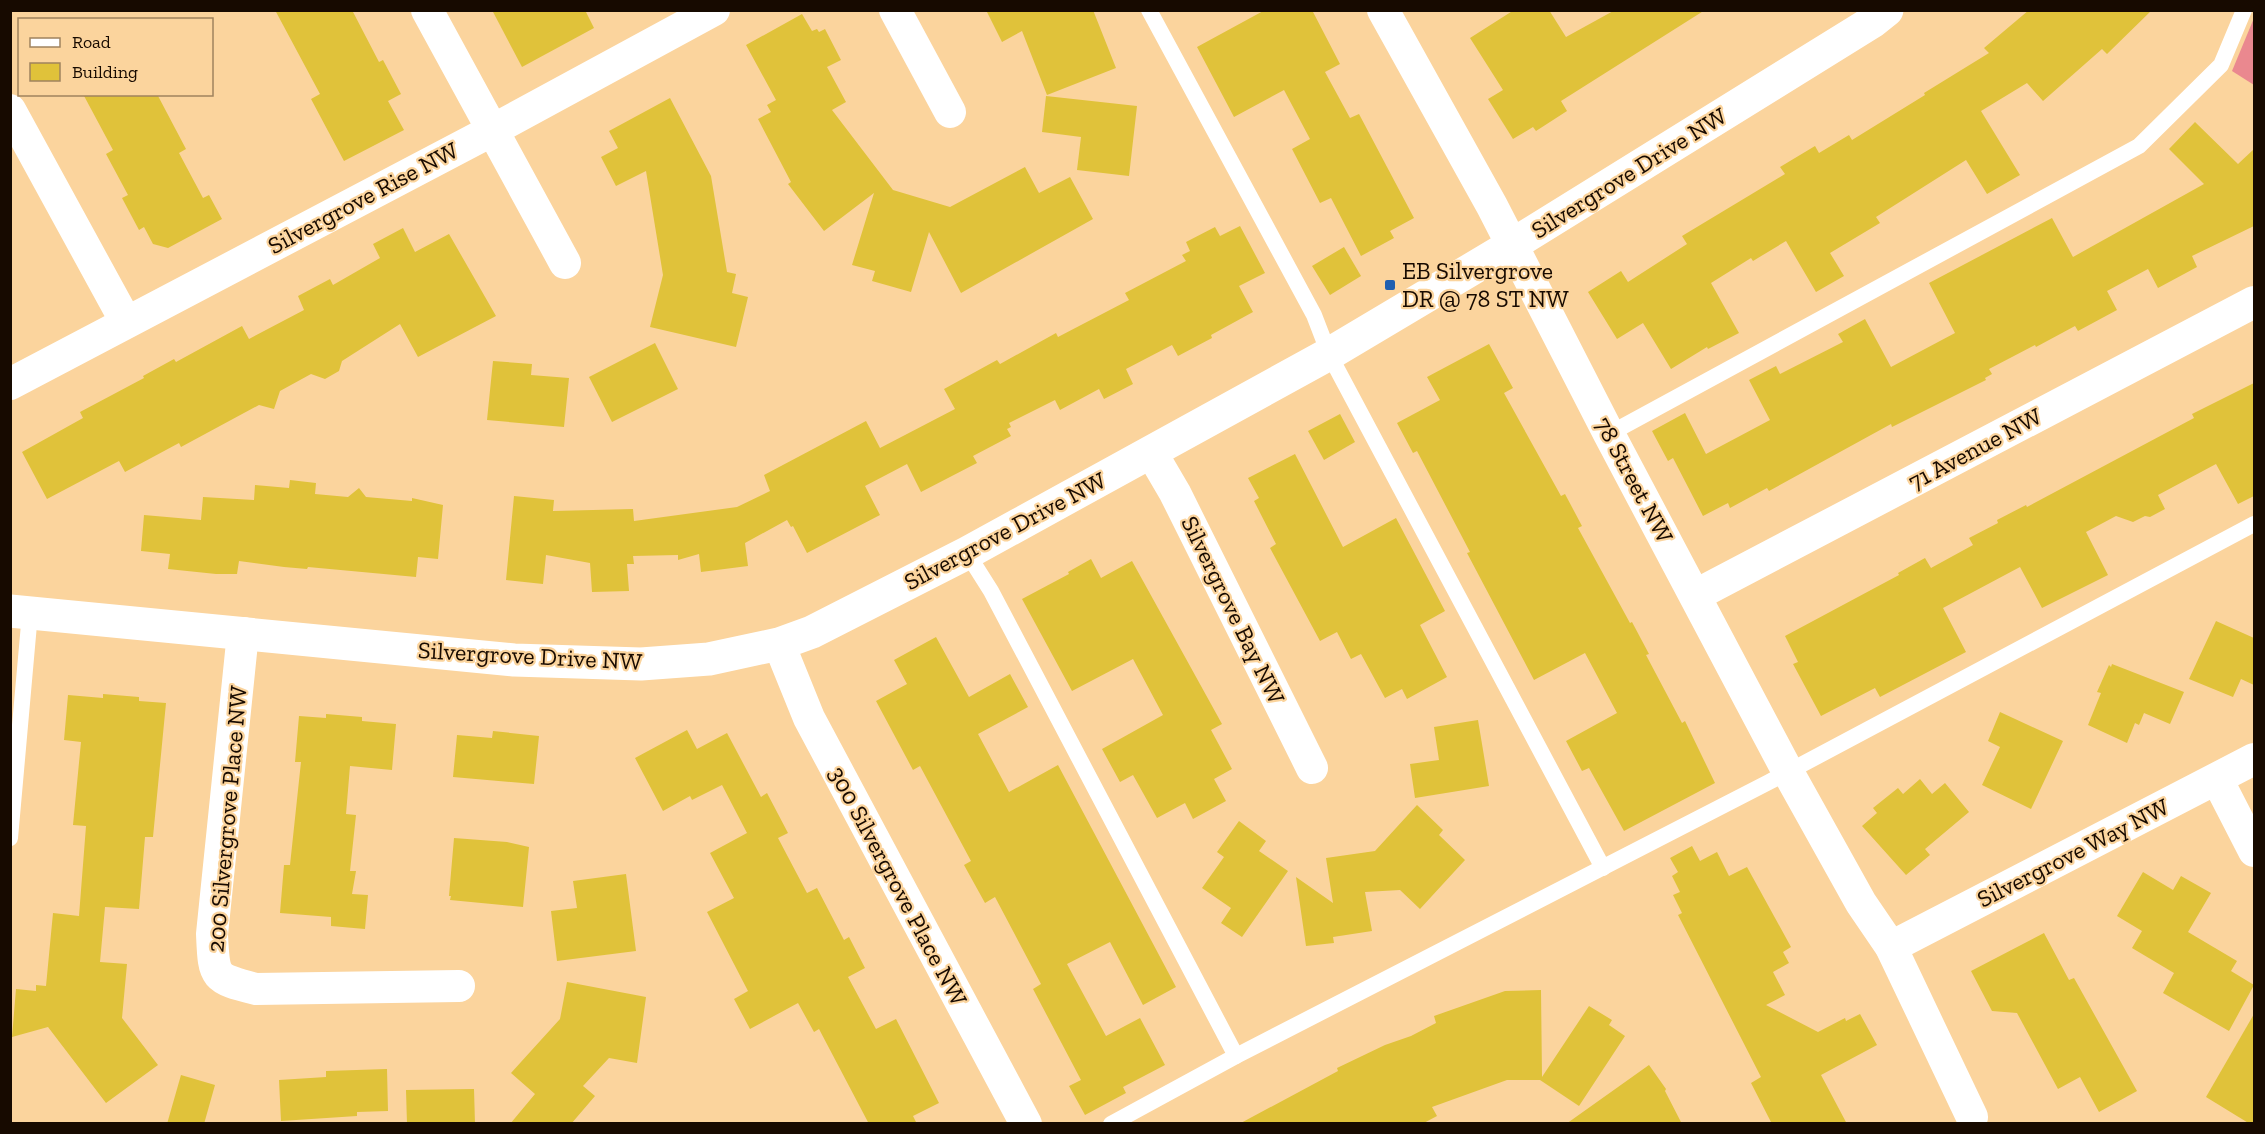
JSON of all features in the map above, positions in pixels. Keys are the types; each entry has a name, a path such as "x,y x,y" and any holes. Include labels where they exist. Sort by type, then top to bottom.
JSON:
{"street":[{"path":"427,10 565,263"},
{"name":"Silvergrove Rise NW","path":"10,384 491,131 714,10"},
{"path":"895,10 950,112"},
{"name":"78 Street NW","path":"1383,10 1512,245 1788,772 1861,903 1891,947 1972,1117"},
{"name":"Silvergrove Drive NW","path":"20,612 514,660 641,664 709,659 779,644 812,632 967,553 1329,354 1512,245 1872,22 1887,10"},
{"path":"10,110 126,322"},
{"name":"71 Avenue NW","path":"1696,595 2254,302"},
{"name":"Silvergrove Bay NW","path":"1151,452 1175,493 1312,768"},
{"name":"200 Silvergrove Place NW","path":"243,633 212,934 213,961 217,973 225,981 256,989 459,986"},
{"name":"300 Silvergrove Place NW","path":"779,644 809,718 1026,1124"},
{"name":"Silvergrove Way NW","path":"1891,947 2254,759"},
{"path":"2217,779 2254,851"}],"lane":[{"path":"1149,10 1314,315 1329,354 1603,868"},
{"path":"1609,434 2139,146 2221,65 2244,10"},
{"path":"1111,1124 1236,1056 1788,772 2254,524"},
{"path":"967,553 991,591 1236,1056"},
{"path":"10,838 20,612"}],"shaded area":[{"path":"2254,18 2254,85 2232,71"}],"building":[{"path":"275,10 352,10 379,62 383,60 401,94 388,101 404,130 344,161 311,99 320,94"},
{"path":"492,10 585,10 594,28 522,67"},
{"path":"986,10 1093,10 1116,68 1047,95 1022,31 1002,42"},
{"path":"1265,10 1312,10 1340,64 1325,72 1350,118 1359,114 1414,218 1390,231 1394,238 1361,256 1331,198 1320,203 1292,149 1310,139 1284,90 1234,117 1197,47"},
{"path":"1514,10 1549,10 1566,37 1615,10 1705,10 1561,101 1567,111 1536,131 1533,127 1513,139 1488,99 1503,90 1470,38"},
{"path":"2029,10 2152,10 2107,54 2102,49 2043,101 2027,83 1981,111 2020,175 1987,194 1966,160 1876,217 1880,223 1830,253 1844,276 1816,292 1786,241 1753,261 1751,258 1711,283 1739,333 1708,349 1707,347 1671,369 1643,323 1617,339 1588,292 1621,271 1628,282 1687,244 1682,236 1785,174 1780,167 1815,146 1819,153 1849,135 1852,140 1925,95 1924,93 1989,53 1984,48"},
{"path":"802,14 812,31 817,29 819,32 825,29 841,60 827,67 846,102 832,110 893,190 950,207 1025,167 1039,193 1070,177 1093,219 961,293 929,232 911,292 872,281 875,271 852,265 874,193 824,231 788,184 791,182 758,119 771,112 767,105 776,100 746,45"},
{"path":"84,96 158,96 186,149 179,153 203,198 209,195 222,219 168,248 153,244 144,227 139,230 122,198 128,195 106,154 113,150"},
{"path":"1046,96 1137,106 1129,176 1077,170 1081,137 1042,132"},
{"path":"670,98 711,176 727,272 736,274 732,293 748,297 736,347 650,327 663,275 646,171 616,186 601,157 618,148 609,131"},
{"path":"2195,122 2238,164 2254,149 2254,226 2192,256 2197,267 2158,288 2148,269 2107,291 2117,310 2078,331 2075,326 1989,369 1992,374 1985,378 1986,380 1892,427 1891,424 1769,491 1767,488 1730,508 1728,503 1703,516 1673,458 1668,461 1652,431 1685,413 1706,454 1770,420 1749,380 1776,366 1780,374 1843,342 1838,334 1865,319 1891,367 1955,333 1929,283 2052,218 2073,257 2204,184 2169,149"},
{"path":"1240,226 1265,273 1239,286 1253,312 1178,356 1172,345 1126,369 1133,384 1104,399 1099,389 1060,410 1055,400 1009,423 1011,427 1007,429 1011,436 973,456 977,463 921,492 907,464 865,486 880,515 807,553 793,526 791,527 787,520 745,543 748,566 701,572 699,554 678,560 678,555 633,556 634,564 627,564 629,591 592,592 590,563 546,555 543,584 506,580 514,496 554,500 553,511 633,509 634,521 737,507 770,491 764,475 866,421 880,448 955,409 944,389 997,360 1000,364 1056,333 1058,337 1129,300 1125,293 1186,261 1182,255 1190,251 1186,242 1215,227 1220,236"},
{"path":"403,228 415,252 449,234 496,316 418,357 400,324 342,361 339,371 325,379 311,374 280,391 274,409 259,405 181,447 179,443 125,472 119,461 47,499 22,452 83,418 80,412 144,378 143,376 174,359 176,362 242,326 249,339 304,310 298,296 330,279 333,285 380,258 373,244"},
{"path":"1344,247 1361,276 1330,295 1312,266"},
{"path":"655,343 678,389 612,422 589,377"},
{"path":"1489,344 1513,388 1504,393 1561,496 1565,494 1582,526 1578,528 1630,623 1632,622 1649,654 1646,655 1682,723 1685,721 1715,783 1624,831 1589,768 1582,771 1566,741 1617,713 1585,653 1534,680 1467,553 1470,552 1417,451 1413,453 1397,423 1440,400 1427,377"},
{"path":"493,361 532,364 531,375 569,378 564,427 487,420"},
{"path":"2254,383 2254,496 2238,504 2216,464 2158,495 2165,509 2150,517 2145,516 2133,522 2116,516 2086,532 2108,575 2042,608 2020,567 1943,608 1966,652 1880,697 1875,688 1821,716 1793,664 1798,662 1785,636 1899,575 1898,573 1925,558 1931,568 1973,545 1969,538 1998,523 1997,520 2026,505 2027,507 2194,418 2192,414"},
{"path":"1340,414 1355,442 1324,460 1308,431"},
{"path":"1295,454 1343,547 1396,518 1445,611 1420,625 1447,677 1407,699 1402,689 1385,698 1361,654 1351,659 1337,632 1320,641 1270,548 1276,544 1254,501 1259,498 1248,478"},
{"path":"290,480 316,483 315,494 348,497 359,488 366,497 412,501 412,498 443,505 438,559 418,557 416,577 308,567 307,569 284,567 239,561 237,574 216,574 168,569 170,554 141,551 144,515 201,520 203,497 254,500 255,485 289,488"},
{"path":"1091,559 1101,578 1132,561 1222,724 1211,730 1232,769 1214,779 1226,801 1193,819 1185,803 1157,818 1133,775 1120,782 1102,749 1163,715 1133,659 1072,691 1022,599 1069,574 1068,572"},
{"path":"2216,621 2254,638 2254,685 2241,679 2233,697 2189,679"},
{"path":"936,637 969,697 1010,674 1028,707 978,734 1009,792 1058,765 1176,987 1143,1005 1110,942 1067,964 1106,1036 1140,1018 1165,1065 1123,1087 1126,1093 1085,1115 1069,1086 1081,1080 1033,989 1041,984 995,897 985,903 964,865 971,861 920,766 913,770 876,701 907,684 894,660"},
{"path":"2112,664 2184,692 2170,724 2144,713 2139,725 2135,723 2127,743 2088,725 2101,693 2097,692 2109,665 2111,667"},
{"path":"103,694 139,697 139,701 166,703 153,837 145,837 139,909 105,907 100,962 127,964 122,1018 158,1065 106,1103 48,1027 12,1037 16,989 36,991 36,985 46,986 53,913 79,916 86,826 73,825 81,742 64,740 68,695 103,698"},
{"path":"2000,712 2063,741 2031,809 1982,785 2000,747 1988,741"},
{"path":"326,714 362,717 362,721 396,724 392,770 350,766 346,814 356,815 350,871 356,871 352,894 368,895 365,929 331,926 331,917 280,913 284,865 290,865 301,762 295,762 299,716 326,718"},
{"path":"1478,720 1489,786 1415,798 1410,764 1439,760 1434,727"},
{"path":"687,730 697,749 727,733 761,797 767,793 788,833 778,838 807,893 817,888 844,940 849,937 865,968 848,977 876,1029 896,1019 939,1103 913,1116 917,1124 869,1124 819,1029 814,1032 798,1003 750,1029 734,999 748,991 707,912 734,898 710,853 747,833 722,785 692,800 690,796 663,811 635,758"},
{"path":"493,731 539,736 534,784 453,777 457,735 492,738"},
{"path":"1920,779 1932,794 1945,783 1969,812 1925,849 1930,855 1906,875 1862,826 1877,813 1873,808 1898,788 1903,794"},
{"path":"1417,805 1443,830 1439,835 1465,860 1420,909 1400,890 1365,892 1372,931 1333,937 1334,943 1306,946 1296,877 1333,903 1326,858 1375,851"},
{"path":"1239,821 1266,841 1259,851 1288,871 1242,937 1221,923 1231,908 1202,888 1224,857 1217,852"},
{"path":"454,838 507,842 529,847 523,907 450,900"},
{"path":"1692,846 1700,861 1717,852 1729,876 1747,867 1791,947 1783,952 1789,963 1773,972 1785,995 1766,1005 1818,1032 1845,1018 1846,1021 1860,1014 1877,1045 1821,1075 1847,1124 1772,1124 1751,1083 1761,1077 1678,915 1682,913 1673,895 1680,892 1672,876 1678,872 1670,858"},
{"path":"2143,872 2173,890 2181,876 2211,893 2188,932 2237,961 2231,971 2254,985 2229,1031 2163,993 2174,973 2132,948 2142,931 2117,916"},
{"path":"626,874 636,951 557,961 551,911 577,908 573,881"},
{"path":"2044,933 2069,980 2074,978 2137,1091 2099,1112 2080,1077 2058,1089 2017,1013 1992,1011 1971,971"},
{"path":"567,982 646,997 637,1063 609,1058 583,1086 595,1096 571,1124 510,1124 535,1094 511,1073 560,1019"},
{"path":"1541,990 1542,1077 1589,1006 1612,1020 1609,1025 1625,1036 1579,1106 1540,1080 1507,1080 1432,1107 1437,1116 1422,1124 1239,1124 1338,1071 1337,1068 1436,1023 1434,1016 1505,991"},
{"path":"2254,1014 2254,1124 2250,1124 2206,1097"},
{"path":"1649,1065 1666,1089 1682,1124 1566,1124"},
{"path":"387,1069 388,1111 357,1112 357,1116 281,1121 279,1080 326,1077 326,1071"},
{"path":"181,1075 215,1085 204,1124 167,1124"},
{"path":"474,1089 475,1124 407,1124 406,1090"}],"place":[{"name":"EB Silvergrove DR @ 78 ST NW","path":"1390,285"}]}
